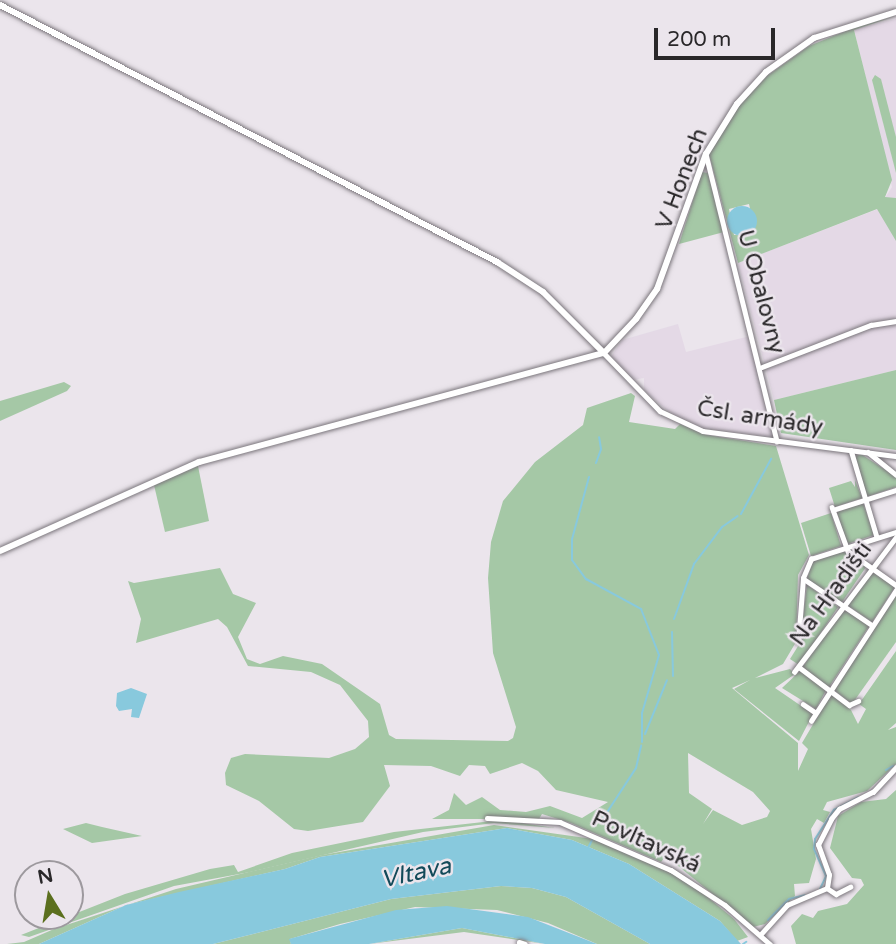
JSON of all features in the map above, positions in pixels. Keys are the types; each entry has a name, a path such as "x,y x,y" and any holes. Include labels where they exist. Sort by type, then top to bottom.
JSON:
{"street":[{"path":"0,5 497,262 543,292 604,353 199,462 0,551"},
{"name":"V Honech","path":"604,353 642,312 662,280 706,154 737,104 789,54 839,26 896,12"},
{"name":"U Obalovny","path":"706,154 762,367 777,441"},
{"path":"762,367 871,326 896,321"},
{"name":"Čsl. armády","path":"604,353 668,417 703,431 896,456"},
{"path":"851,450 877,537"},
{"path":"868,452 896,475"},
{"path":"811,721 896,587 845,548 833,509 896,490"},
{"path":"798,642 803,578 811,559 877,537 896,535"},
{"name":"Na Hradišti","path":"794,673 896,535"},
{"path":"803,578 872,625"},
{"path":"799,667 849,705 858,701"},
{"path":"803,704 816,712"},
{"path":"827,888 829,875 818,845 831,819 839,809 873,792 896,767"},
{"name":"Povltavská","path":"487,818 572,826 688,877 770,944"},
{"path":"746,934 758,933 786,905 827,888 841,894 850,887"}],"shaded area":[{"path":"896,19 896,370 774,400 738,263 878,209 892,187 854,29"},
{"path":"678,324 686,352 750,336 773,437 699,428 677,419 644,390 644,378 633,380 611,357 622,340"}],"green space":[{"path":"896,16 854,30 892,180 885,197 896,198 896,241 877,209 738,263 709,154 736,109 767,76 809,46 853,28","holes":["749,204 755,232 734,235 729,209"]},
{"path":"875,75 881,79 896,137 896,173 872,80"},
{"path":"702,172 708,173 724,232 679,244"},
{"path":"896,370 896,450 781,433 774,400"},
{"path":"64,382 71,386 67,391 0,421 0,401"},
{"path":"631,393 635,396 629,422 675,429 680,424 707,435 776,446 809,555 798,575 796,642 783,664 755,678 790,669 795,674 775,688 813,714 799,741 734,689 750,680 732,688 798,743 798,771 808,749 802,743 831,694 851,710 858,724 866,709 859,704 896,651 896,723 888,730 896,727 896,764 867,791 827,802 823,810 830,812 824,823 817,819 811,829 816,859 809,883 794,884 795,896 765,924 753,927 666,856 661,862 571,823 542,814 539,819 432,819 449,810 454,793 466,805 482,797 500,810 526,812 550,806 582,818 608,802 556,790 538,771 522,763 490,774 485,766 469,765 460,776 431,766 384,765 390,786 363,822 308,831 294,829 259,801 226,785 225,773 231,758 245,754 329,758 355,749 369,737 368,721 340,685 311,672 248,666 227,627 218,619 136,643 141,619 128,581 134,583 220,568 233,594 256,603 238,637 247,659 260,664 283,656 322,664 380,704 389,735 396,739 508,741 513,738 516,727 493,653 488,578 491,542 503,501 535,462 583,425 587,408","holes":["688,753 753,792 770,811 767,817 742,825 713,810 703,824 712,809 689,793"]},
{"path":"861,454 896,477 896,487 866,497 853,457"},
{"path":"198,466 209,521 165,532 154,485"},
{"path":"855,480 862,498 835,507 829,488 851,481 855,487"},
{"path":"863,503 874,535 847,544 837,512"},
{"path":"831,513 841,546 811,556 801,523"},
{"path":"843,551 866,567 842,602 807,579 813,561"},
{"path":"871,571 895,587 872,622 847,605"},
{"path":"807,585 838,607 799,665 790,659 800,643"},
{"path":"896,596 896,642 852,704 834,690"},
{"path":"843,609 869,626 829,687 802,668"},
{"path":"800,671 826,690 816,709 782,688"},
{"path":"896,790 896,944 796,944 791,926 802,914 813,918 818,911 847,904 864,885 861,879 852,878 830,848 838,816 861,802 886,799"},
{"path":"501,820 555,828 494,823 423,832 250,872 174,886 84,918 84,910 125,894 210,869 234,865 238,872 292,853 394,832"},
{"path":"86,823 142,836 92,843 63,829"},
{"path":"494,825 593,839 661,867 688,881 734,919 748,937 737,941 720,921 629,864 572,840 507,828 320,857 285,869 130,904 176,889 322,855"},
{"path":"501,886 532,888 566,897 650,944 597,944 548,923 497,910 415,907 340,924 290,939 291,944 213,944 391,899"},
{"path":"123,906 84,924 84,919"},
{"path":"462,928 545,944 464,932 369,944"},
{"path":"34,930 49,930 29,937 21,935"},
{"path":"52,930 70,930 39,944 7,944 24,942"}],"water":[{"path":"742,206 753,210 757,221 753,232 742,236 731,232 727,221 731,210"},
{"path":"131,688 147,694 139,718 131,717 132,709 119,711 116,706 117,693"},
{"name":"Vltava","path":"507,828 572,840 629,864 720,921 741,944 650,944 566,897 532,888 501,886 391,899 213,944 39,944 70,930 84,930 84,924 126,905 285,869 320,857"},
{"path":"447,906 528,917 597,944 545,944 462,928 369,944 291,944 289,939 396,910"}],"waterway":[{"path":"596,463 601,449 599,437"},
{"path":"741,514 771,459"},
{"path":"589,477 572,539 572,560 586,579 641,609 659,655 642,713 642,742"},
{"path":"674,619 694,564 722,527 738,516"},
{"path":"672,632 673,676"},
{"path":"645,734 667,680"},
{"path":"602,820 636,768 641,746"},
{"path":"886,770 893,766"},
{"path":"820,889 826,876 814,849 815,839 834,810 858,797"},
{"path":"588,848 592,840"},
{"path":"768,920 789,899 805,895"}]}
